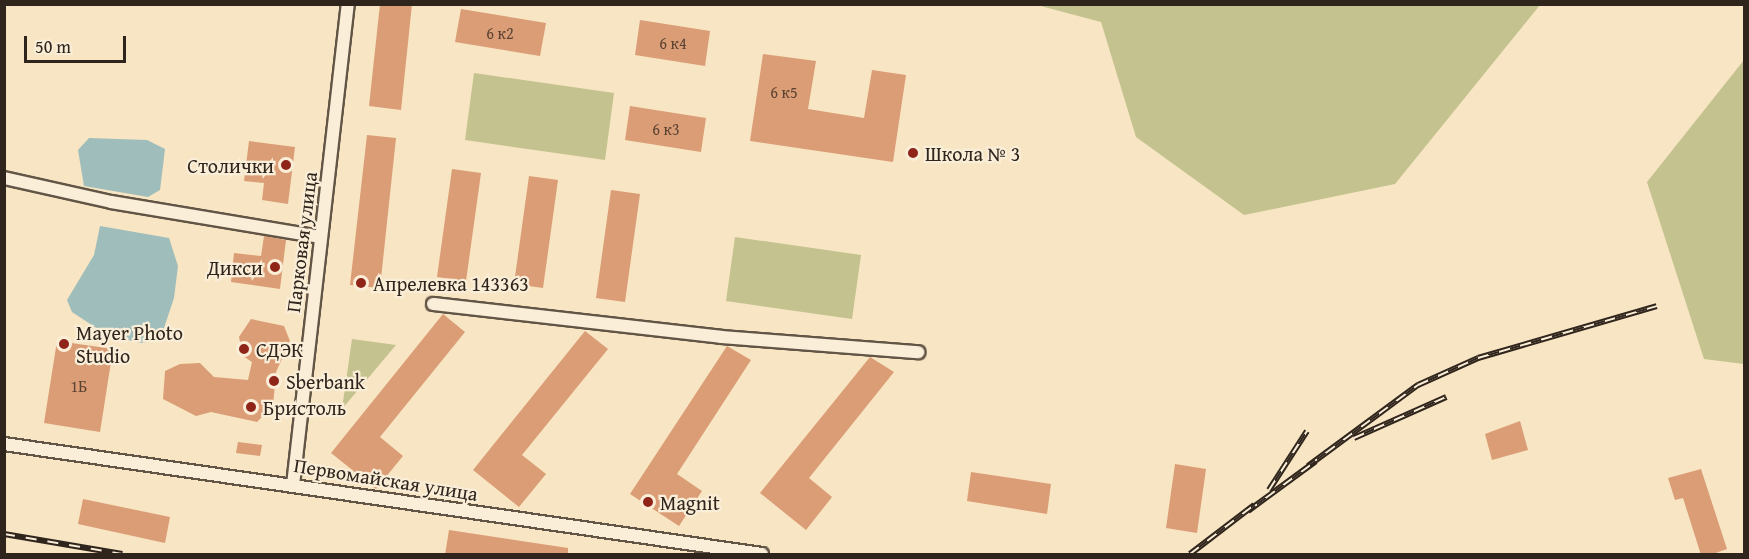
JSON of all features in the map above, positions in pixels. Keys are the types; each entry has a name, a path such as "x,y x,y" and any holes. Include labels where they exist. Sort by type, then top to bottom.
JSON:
{"street":[{"name":"Парковая улица","path":"293,485 348,4"},
{"path":"4,178 111,202 321,237"},
{"path":"433,304 721,337 918,352"},
{"name":"Первомайская улица","path":"4,444 762,555"}],"shaded area":[{"path":"1037,5 1540,5 1395,184 1244,215 1136,137 1101,22"},
{"path":"1744,60 1744,364 1704,359 1647,182"},
{"path":"474,73 614,93 605,160 465,140"},
{"path":"735,237 861,255 852,319 726,301"},
{"path":"352,339 396,345 342,409"}],"water":[{"path":"89,138 147,140 165,149 160,190 148,197 84,186 78,150"},
{"path":"100,226 169,238 178,266 174,298 160,340 141,343 107,335 72,312 67,300 94,255"}],"building":[{"path":"380,4 412,4 401,110 369,106"},
{"path":"461,9 546,23 540,56 455,42"},
{"path":"640,20 710,31 705,66 635,55"},
{"path":"763,54 816,61 808,109 864,118 872,70 906,75 893,162 750,141"},
{"path":"630,106 706,118 701,152 625,140"},
{"path":"367,135 396,138 380,288 350,285"},
{"path":"249,141 295,147 288,204 262,200 264,183 244,181"},
{"path":"452,169 481,173 466,281 437,277"},
{"path":"529,176 558,180 543,288 514,284"},
{"path":"611,190 640,194 625,302 596,298"},
{"path":"264,236 286,240 280,289 231,282 234,253 261,256"},
{"path":"443,314 465,332 380,437 403,456 376,489 331,453"},
{"path":"251,319 284,326 290,341 276,372 273,406 257,422 211,412 196,416 163,399 165,371 180,364 200,363 214,377 248,380 252,362 243,356 239,337"},
{"path":"585,331 608,349 522,455 546,474 519,507 473,470"},
{"path":"57,341 113,349 100,432 44,423"},
{"path":"727,346 751,360 677,474 702,491 679,526 630,494"},
{"path":"870,357 894,372 809,478 832,497 806,530 760,493"},
{"path":"1520,421 1528,450 1492,460 1485,434"},
{"path":"238,442 262,445 260,456 236,453"},
{"path":"1175,464 1206,469 1197,533 1166,528"},
{"path":"1701,469 1727,549 1710,555 1701,555 1683,498 1675,500 1668,478"},
{"path":"971,472 1051,484 1047,514 967,501"},
{"path":"83,499 170,517 165,543 78,524"},
{"path":"449,530 568,548 568,555 445,555"}],"railway":[{"path":"1308,466 1418,385 1478,358 1657,306"},
{"path":"1354,438 1446,397"},
{"path":"1269,490 1307,431"},
{"path":"1248,511 1316,461"},
{"path":"1190,554 1254,505"},
{"path":"4,534 122,554"}],"place":[{"name":"Школа № 3","path":"913,153"},
{"name":"Столички","path":"286,165"},
{"name":"Дикси","path":"275,267"},
{"name":"Апрелевка 143363","path":"361,283"},
{"name":"Mayer Photo Studio","path":"64,344"},
{"name":"СДЭК","path":"244,349"},
{"name":"Sberbank","path":"274,381"},
{"name":"Бристоль","path":"251,407"},
{"name":"Magnit","path":"648,502"}]}
